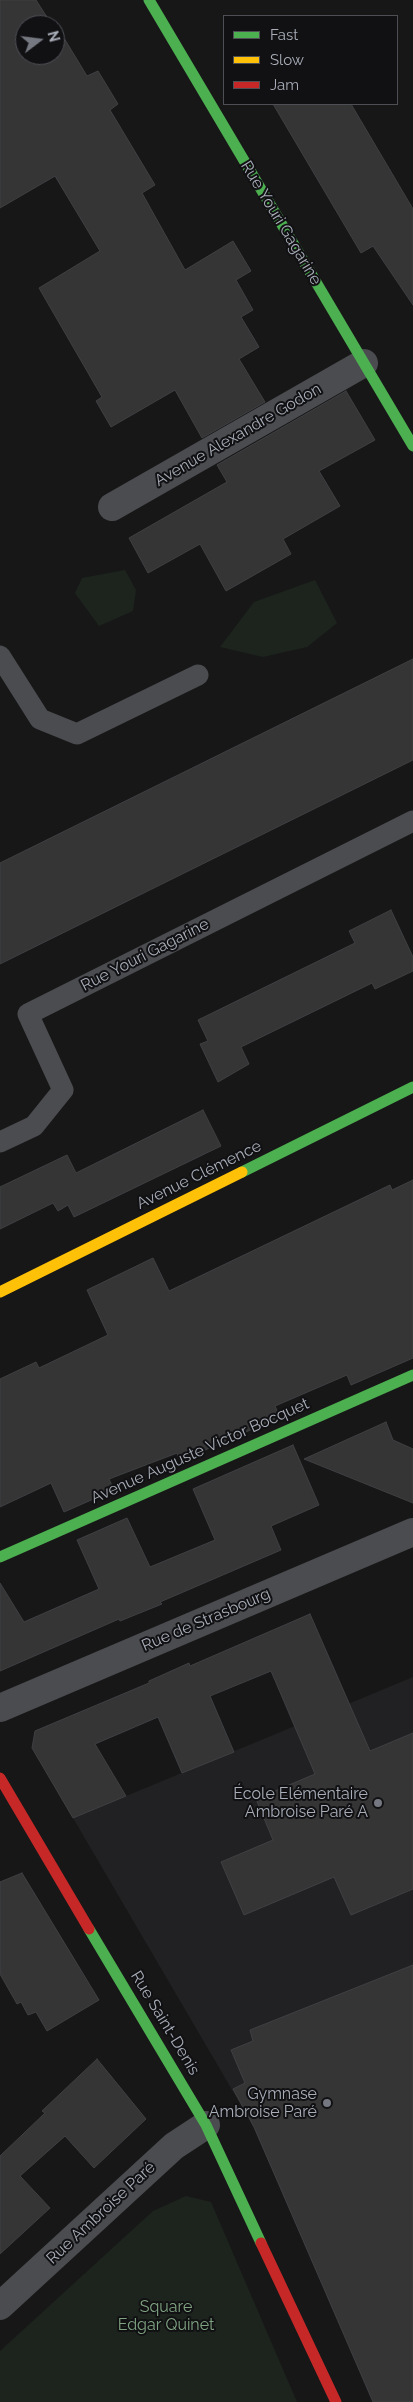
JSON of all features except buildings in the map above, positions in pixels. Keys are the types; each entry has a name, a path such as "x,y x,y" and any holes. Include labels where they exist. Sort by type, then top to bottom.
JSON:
{"street":[{"name":"Rue Youri Gagarine","path":"149,0 413,446"},
{"name":"Avenue Alexandre Godon","path":"112,507 364,364"},
{"name":"Avenue Clémence","path":"0,1292 413,1087"},
{"name":"Avenue Auguste Victor Bocquet","path":"0,1557 413,1375"},
{"name":"Rue de Strasbourg","path":"0,1708 413,1532"},
{"name":"Rue Saint-Denis","path":"0,1778 206,2125 336,2402"},
{"name":"Rue Ambroise Paré","path":"0,2306 174,2146 206,2125"}],"lane":[{"path":"0,656 40,719 76,734 198,675"},
{"name":"Rue Youri Gagarine","path":"0,1142 34,1126 63,1090 28,1014 413,821"}],"shaded area":[{"path":"413,1677 413,2237 319,2277 252,2124 73,1818"}],"green space":[{"path":"125,570 136,590 133,611 99,626 75,593 82,578"},
{"path":"315,580 337,623 307,647 263,657 220,647 254,602"},
{"name":"Square Edgar Quinet","path":"186,2196 211,2202 297,2402 0,2402 0,2351 153,2211"}],"traffic: fast":[{"path":"149,0 413,446"},
{"path":"242,1172 413,1087"},
{"path":"0,1557 413,1375"},
{"path":"89,1929 206,2125 261,2243"}],"traffic: slow":[{"path":"0,1292 242,1172"}],"traffic: jam":[{"path":"0,1778 89,1929"},
{"path":"261,2243 336,2402"}],"place":[{"name":"École Elémentaire Ambroise Paré A","path":"378,1803"},
{"name":"Gymnase Ambroise Paré","path":"327,2103"}]}
